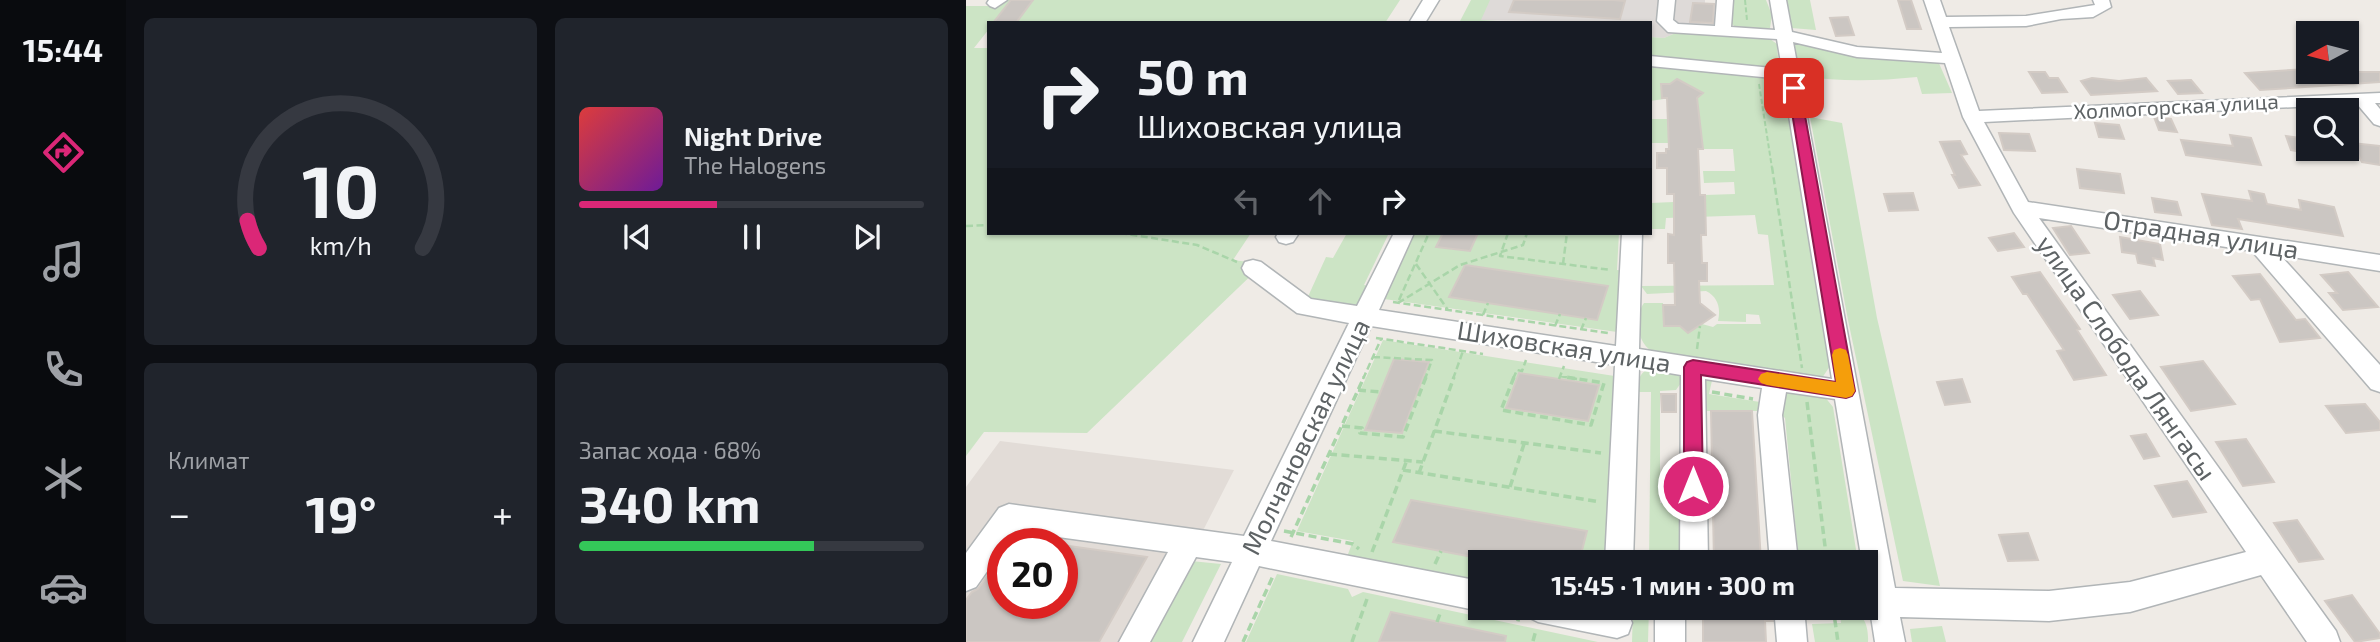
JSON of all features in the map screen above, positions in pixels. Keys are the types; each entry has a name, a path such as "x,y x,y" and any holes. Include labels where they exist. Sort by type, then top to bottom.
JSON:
{"street":[{"path":"1418,21 1431,0"},
{"path":"1667,0 1665,21 1674,29 1784,35"},
{"path":"1723,32 1725,0"},
{"path":"1778,0 1846,391 1871,550"},
{"name":"улица Слобода Лянгасы","path":"1932,0 1972,117 2021,208 2325,642"},
{"path":"1940,22 2026,21 2061,14 2093,12 2103,7 2101,0"},
{"path":"1652,61 1791,75"},
{"path":"2371,99 2380,120"},
{"name":"Холмогорская улица","path":"1972,117 2371,99"},
{"name":"Отрадная улица","path":"2021,208 2380,263"},
{"name":"Молчановская улица","path":"1208,642 1378,306 1403,235"},
{"path":"1619,550 1632,235"},
{"path":"2257,243 2380,382"},
{"name":"Шиховская улица","path":"1253,268 1305,307 1378,306 1627,358 1694,363 1774,380 1846,391"},
{"path":"1693,550 1694,363"},
{"path":"1774,380 1770,415 1783,550"},
{"path":"966,577 1009,517 1252,551"},
{"path":"1134,642 1189,542"},
{"path":"1878,592 2049,606 2130,597 2267,560"},
{"path":"1878,596 1890,642"},
{"path":"1578,620 1617,624"},
{"path":"1670,620 1670,642"},
{"path":"1790,620 1792,642"}],"lane":[{"path":"1784,35 1857,52 1953,59"},
{"path":"1252,551 1468,594"}],"path":[{"path":"1745,0 1747,20"},
{"path":"1757,72 1804,384 1825,550"},
{"path":"966,226 987,225"},
{"path":"1133,235 1197,245 1253,268"},
{"path":"1378,306 1415,264 1428,235"},
{"path":"1507,235 1500,256 1614,271"},
{"path":"1378,306 1429,283 1460,265 1523,245 1526,235"},
{"path":"1563,264 1567,235"},
{"path":"1415,264 1448,310"},
{"path":"1483,315 1488,303"},
{"path":"1378,306 1448,310 1611,334"},
{"path":"1555,326 1560,314"},
{"path":"1581,330 1586,318"},
{"path":"1694,363 1700,326"},
{"path":"1289,542 1382,339"},
{"path":"1419,473 1463,351"},
{"path":"1342,426 1362,428 1360,433 1403,437 1432,360 1373,357"},
{"path":"1526,360 1522,371 1517,370 1501,410 1591,425 1604,383 1560,377 1564,366"},
{"path":"1358,390 1380,392"},
{"path":"1434,431 1605,454"},
{"path":"1510,487 1525,443"},
{"path":"1329,454 1423,462"},
{"path":"1370,559 1407,460"},
{"path":"1403,470 1602,502"},
{"path":"1243,642 1276,570"},
{"path":"1352,642 1370,589"},
{"path":"1533,641 1537,620"},
{"path":"1835,620 1838,642"}],"shaded area":[{"path":"1471,0 1705,0 1705,4 1715,4 1712,35 1678,32 1664,38 1652,37 1652,21 1480,20 1483,14"},
{"path":"1000,441 1234,470 1146,642 966,642 966,487"}],"green space":[{"path":"1006,0 1011,0 995,21 987,21 987,32 974,48 987,48 987,235 1250,235 1233,260 1263,264 1087,433 984,432 966,456 966,6 999,6"},
{"path":"1033,0 1400,0 1386,21 1017,21"},
{"path":"1471,0 1490,0 1481,20 1498,21 1460,21"},
{"path":"1730,0 1766,0 1772,15 1770,28 1736,28 1731,23"},
{"path":"1786,0 1810,0 1816,30 1791,28"},
{"path":"1678,32 1770,39 1777,44 1778,59 1773,65 1763,68 1652,58 1652,37 1664,38"},
{"path":"1792,41 1864,59 1938,61 1952,93 1922,94 1917,77 1859,80 1801,76"},
{"path":"1659,66 1779,78 1785,85 1830,366 1822,378 1652,351 1643,342 1638,322 1644,303 1663,303 1664,326 1680,326 1688,333 1702,324 1713,327 1717,324 1761,324 1759,315 1746,314 1746,322 1718,321 1718,303 1706,291 1647,294 1641,286 1774,285 1768,235 1758,234 1755,215 1666,218 1665,229 1652,229 1652,203 1674,202 1674,211 1705,210 1705,195 1735,194 1734,182 1704,183 1703,171 1735,171 1733,149 1703,149 1702,136 1674,136 1673,143 1652,143 1652,119 1668,119 1703,93 1677,79 1670,84 1661,84 1664,99 1652,101 1652,68"},
{"path":"1810,117 1842,123 1877,318 1940,586 1903,581 1848,320"},
{"path":"1346,235 1388,235 1364,285 1375,287 1363,311 1306,301 1326,257 1333,258"},
{"path":"1413,235 1619,235 1617,270 1626,271 1624,333 1384,299"},
{"path":"1383,340 1621,377 1614,550 1468,550 1468,579 1380,562 1374,567 1345,562 1353,541 1297,531"},
{"path":"1651,368 1678,374 1683,380 1676,390 1660,391 1660,503 1682,503 1681,550 1649,550 1651,392 1638,392 1640,377"},
{"path":"1713,376 1709,394 1760,402 1758,411 1706,411 1704,380"},
{"path":"1788,392 1824,396 1833,407 1856,550 1798,550 1785,418 1780,414 1780,397"},
{"path":"1191,561 1221,564 1182,642 1139,642"},
{"path":"1277,574 1348,589 1352,597 1363,592 1468,614 1468,620 1495,620 1598,642 1246,642"},
{"path":"1633,620 1649,620 1648,642 1632,642"},
{"path":"1841,620 1864,620 1868,642 1815,642 1812,624 1841,623"},
{"path":"1942,626 1946,642 1912,642 1910,629"}],"building":[{"path":"1011,0 1033,0 1017,21 995,21"},
{"path":"1514,0 1625,1 1620,19 1509,12"},
{"path":"1898,0 1911,0 1921,29 1907,29"},
{"path":"1693,3 1714,4 1713,23 1690,22"},
{"path":"1848,17 1854,35 1836,36 1830,18"},
{"path":"2296,70 2296,84 2350,84 2260,90 2245,73"},
{"path":"2029,72 2045,72 2049,78 2058,78 2067,92 2042,93"},
{"path":"2359,72 2380,72 2380,82 2359,83"},
{"path":"2092,78 2119,81 2146,78 2157,91 2091,95 2081,81"},
{"path":"1677,79 1703,93 1697,98 1703,149 1698,149 1700,195 1705,195 1706,235 1701,235 1702,263 1707,263 1707,281 1699,281 1700,303 1715,315 1688,333 1680,326 1664,326 1663,305 1675,305 1674,263 1668,263 1668,234 1674,235 1674,194 1667,194 1667,168 1657,168 1657,153 1666,153 1666,149 1669,149 1667,98 1662,98 1661,84 1670,84"},
{"path":"2191,80 2202,93 2178,94 2168,81"},
{"path":"2154,117 2171,119 2177,132 2159,130"},
{"path":"2095,123 2119,125 2124,139 2099,137"},
{"path":"1999,133 2029,134 2035,151 2004,150"},
{"path":"2230,135 2251,138 2261,165 2186,155 2181,140 2233,146"},
{"path":"2286,136 2296,137 2296,151 2291,150"},
{"path":"1960,141 1967,154 1961,155 1980,185 1959,188 1952,175 1955,175 1940,142"},
{"path":"2359,144 2380,146 2380,165 2362,162"},
{"path":"2077,169 2120,174 2124,193 2080,188"},
{"path":"2249,191 2264,194 2267,204 2301,210 2299,200 2334,207 2343,236 2238,219 2242,229 2212,225 2202,194 2252,201"},
{"path":"1913,193 1918,210 1889,211 1884,194"},
{"path":"2152,198 2177,202 2181,215 2155,212"},
{"path":"2071,226 2089,253 2070,255 2053,228"},
{"path":"2014,233 2024,247 1998,251 1989,238"},
{"path":"1442,235 1477,235 1470,251 1436,247"},
{"path":"2120,237 2160,244 2163,260 2153,258 2155,266 2138,263 2136,254 2122,252"},
{"path":"1465,265 1608,286 1597,320 1449,297"},
{"path":"2040,272 2080,329 2077,330 2106,375 2074,380 2057,351 2064,350 2027,294 2023,294 2012,277"},
{"path":"2348,272 2378,307 2343,310 2329,293 2337,293 2321,275"},
{"path":"2260,274 2296,320 2305,319 2320,338 2280,342 2260,299 2251,300 2233,276"},
{"path":"2140,291 2158,315 2130,319 2113,295"},
{"path":"1394,359 1429,362 1402,433 1365,430"},
{"path":"2203,361 2235,404 2191,411 2161,367"},
{"path":"1519,373 1599,385 1588,421 1506,408"},
{"path":"1962,379 1970,402 1945,405 1937,382"},
{"path":"1661,394 1676,394 1676,412 1662,412"},
{"path":"2365,404 2380,422 2380,430 2346,433 2326,406"},
{"path":"1711,411 1752,411 1760,550 1714,550"},
{"path":"2146,434 2159,456 2144,459 2131,436"},
{"path":"2246,439 2274,482 2243,486 2216,442"},
{"path":"2187,481 2206,512 2173,517 2155,486"},
{"path":"1411,500 1587,531 1582,550 1468,550 1468,556 1393,542"},
{"path":"2297,520 2323,559 2299,562 2274,523"},
{"path":"2028,533 2038,560 2008,561 1999,535"},
{"path":"1078,547 1147,557 1099,642 966,642 966,600 987,576 987,619 1078,619"},
{"path":"2352,595 2380,634 2380,638 2355,642 2325,601"},
{"path":"1391,612 1506,636 1505,642 1379,642"},
{"path":"1703,620 1773,620 1765,621 1766,642 1703,642"}],"slow traffic":[{"path":"1767,379 1846,391 1840,355"}],"route":[{"path":"1693,486 1693,367 1846,391 1794,88"}]}
